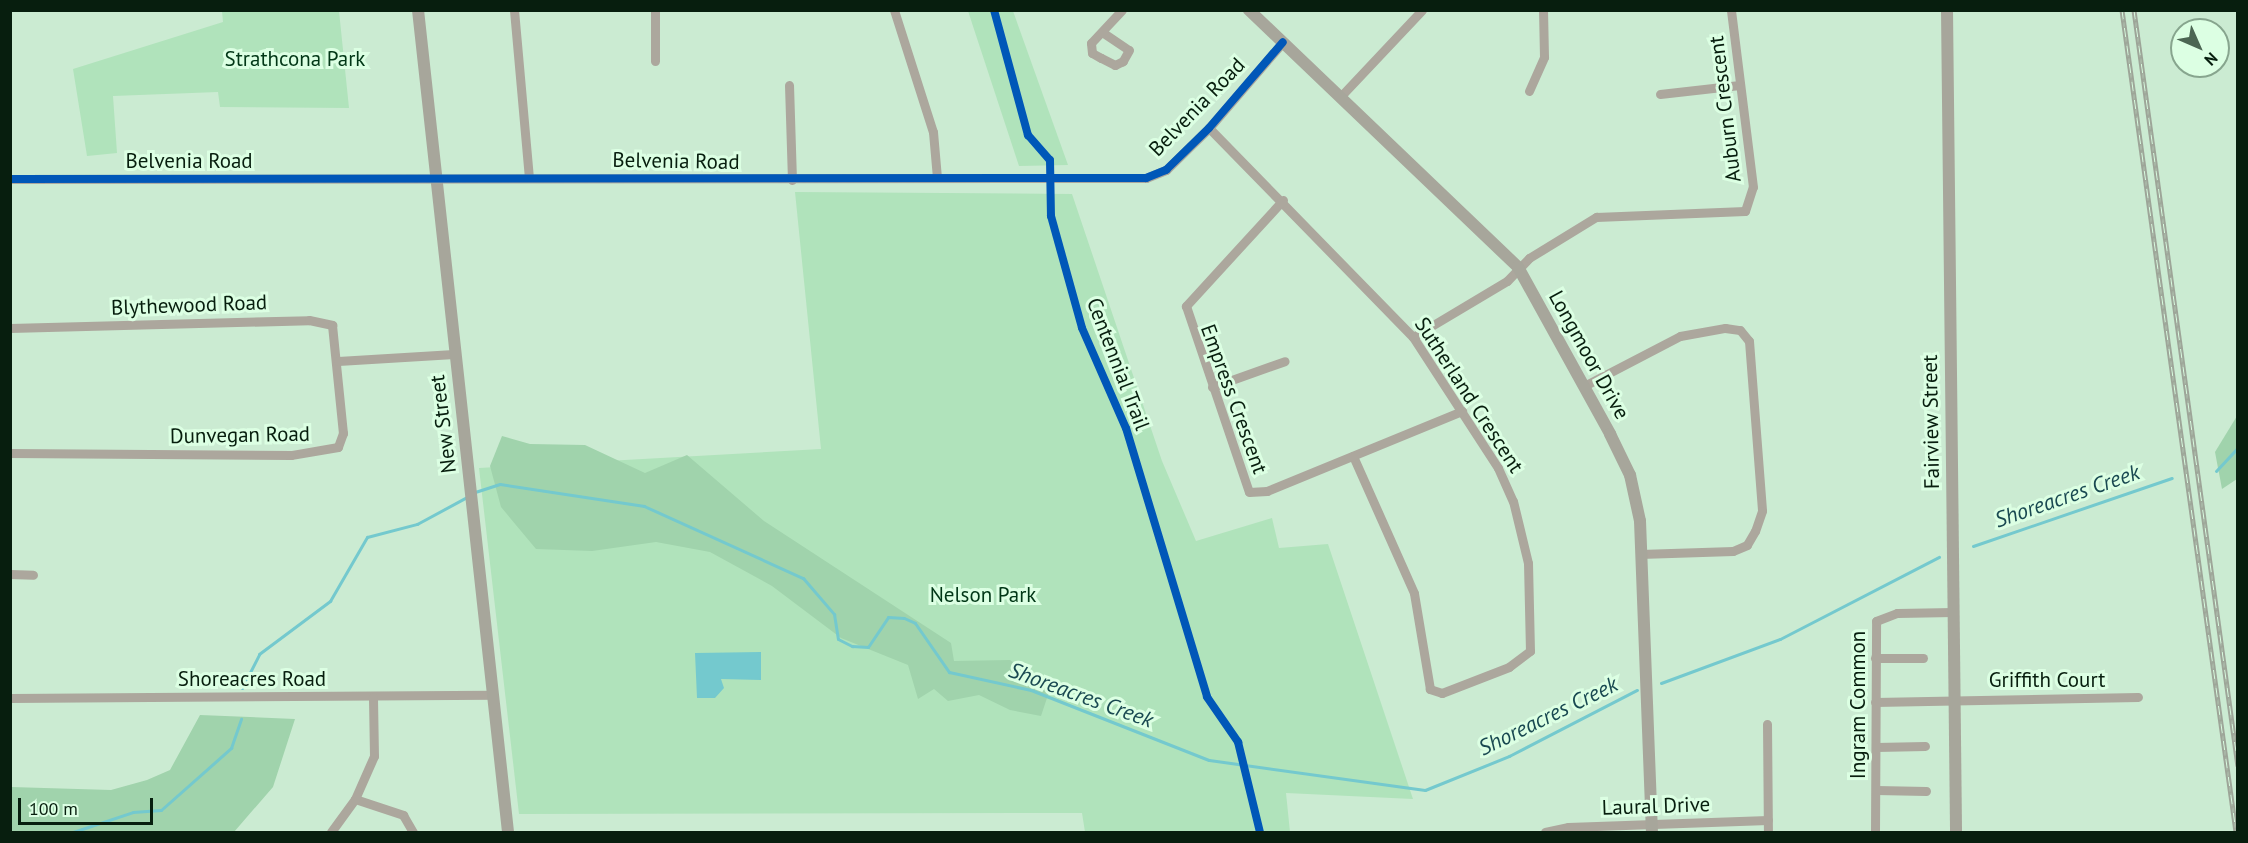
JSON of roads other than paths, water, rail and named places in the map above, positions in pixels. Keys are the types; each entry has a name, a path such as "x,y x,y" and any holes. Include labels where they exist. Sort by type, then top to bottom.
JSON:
{"main road":[{"name":"New Street","path":"418,10 508,832"},
{"name":"Longmoor Drive","path":"1249,10 1518,267 1630,475 1640,554 1652,829"},
{"name":"Fairview Street","path":"1947,10 1956,832"}],"street":[{"path":"514,10 529,177"},
{"path":"655,10 655,61"},
{"path":"894,10 933,132 937,178"},
{"path":"1102,32 1122,10"},
{"path":"1341,96 1422,10"},
{"path":"1529,91 1544,57 1543,10"},
{"name":"Auburn Crescent","path":"1518,267 1596,217 1745,211 1753,187 1731,10"},
{"name":"Belvenia Road","path":"10,179 1146,178 1166,170 1209,128 1283,42"},
{"path":"789,85 792,180"},
{"path":"1660,94 1739,85"},
{"name":"Sutherland Crescent","path":"1209,128 1283,200 1413,337 1462,411 1514,501 1528,563 1534,641 1530,651 1509,667 1442,693 1430,689 1414,593 1353,456"},
{"name":"Empress Crescent","path":"1283,200 1186,306 1249,492 1267,491 1462,411"},
{"path":"1413,337 1507,281 1518,267"},
{"name":"Blythewood Road","path":"10,328 309,320 332,325 338,361"},
{"path":"1584,386 1680,336 1725,328 1740,330 1749,341 1762,512 1755,531 1747,545 1733,551 1640,554"},
{"path":"338,361 454,354"},
{"name":"Dunvegan Road","path":"10,453 320,452 338,447 343,433 338,361"},
{"path":"1212,387 1286,361"},
{"path":"10,574 33,575"},
{"name":"Ingram Common","path":"1875,832 1876,621 1883,616 1953,612"},
{"path":"1875,657 1923,658"},
{"name":"Shoreacres Road","path":"10,698 494,695"},
{"path":"331,832 355,799 374,756 373,697"},
{"name":"Griffith Court","path":"1875,702 1956,698 2138,697"},
{"path":"1767,724 1768,832"},
{"path":"1876,747 1925,746"},
{"path":"1876,790 1926,790"},
{"path":"355,799 403,815 413,832"},
{"name":"Laural Drive","path":"1545,832 1652,829 1768,820"}],"water":[{"path":"761,652 761,680 721,679 724,688 715,698 697,698 695,653"}],"waterway":[{"name":"Shoreacres Creek","path":"2216,471 2238,447"},
{"name":"Shoreacres Creek","path":"1973,546 2172,478"},
{"name":"Shoreacres Creek","path":"475,492 500,484 644,506 803,578 834,614 838,639 852,646 868,647 888,617 904,618 915,623 949,672 1031,690 1209,760 1425,790 1509,756 1637,690"},
{"name":"Shoreacres Creek","path":"242,688 259,654 330,601 367,537 417,524 467,497"},
{"name":"Shoreacres Creek","path":"1661,683 1780,639 1939,557"},
{"name":"Shoreacres Creek","path":"73,832 133,812 161,810 231,748 241,719"}],"railway":[{"path":"2122,10 2236,832"},
{"path":"2134,10 2238,766"}],"park label":[{"name":"Strathcona Park","path":"295,59"},
{"name":"Nelson Park","path":"983,595"}]}
